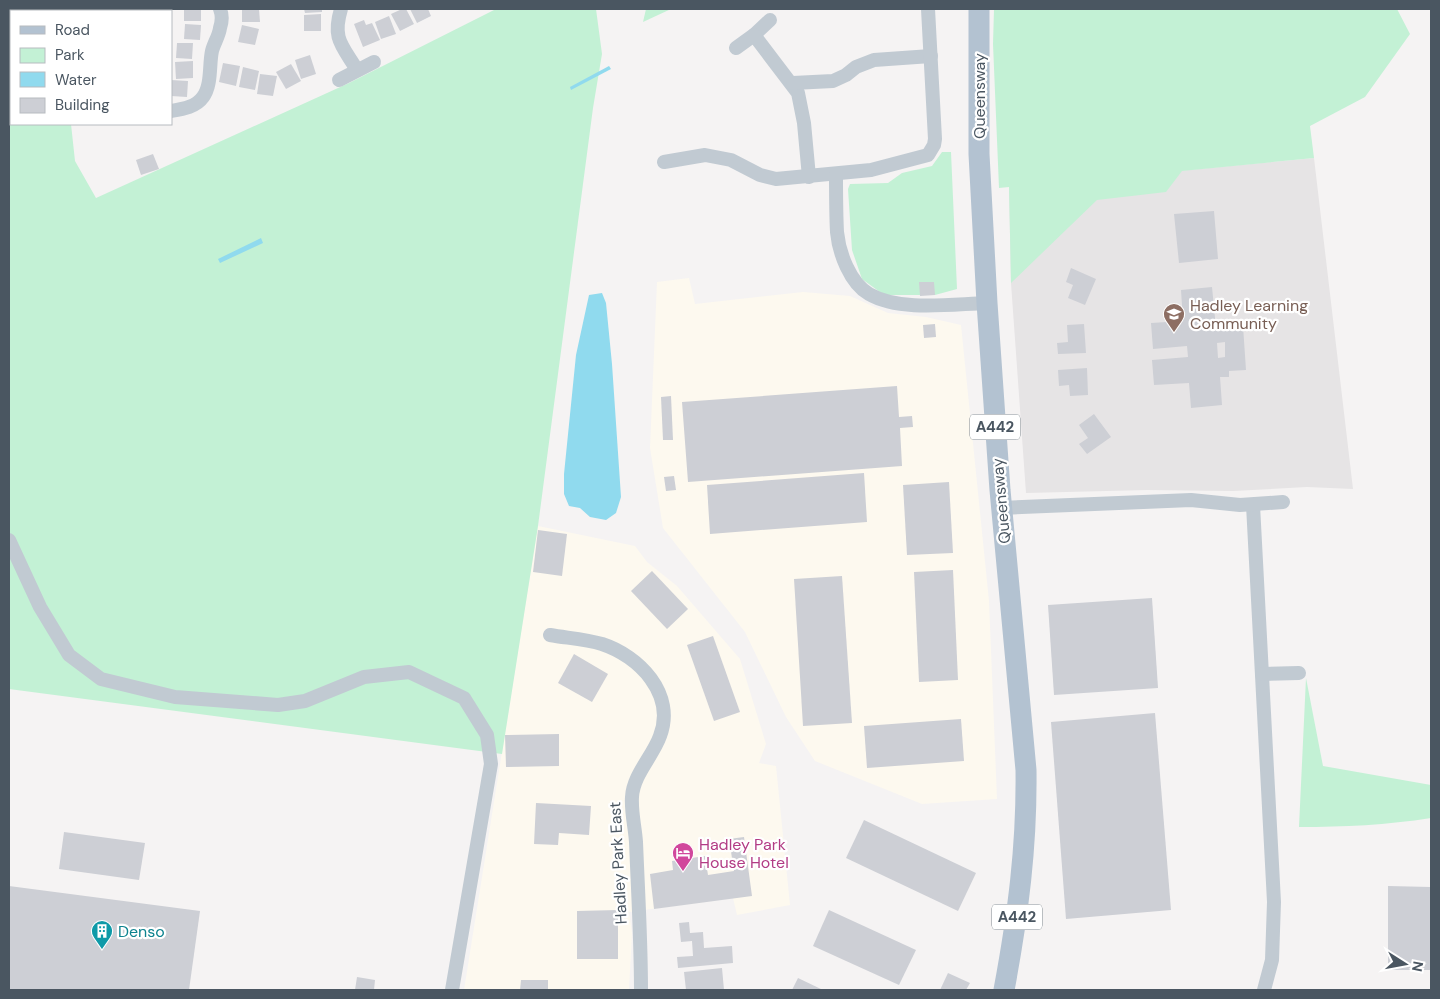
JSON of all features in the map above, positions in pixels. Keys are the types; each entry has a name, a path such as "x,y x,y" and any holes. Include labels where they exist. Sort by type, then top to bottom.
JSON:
{"main road":[{"name":"Queensway","path":"980,9 979,154 986,303 1001,508 1022,724 1027,804 1020,898 1004,990"}],"street":[{"path":"172,111 195,104 204,96 208,84 212,50 220,28 222,11 220,9"},
{"path":"341,9 337,36 357,70"},
{"path":"664,162 705,155 731,160 768,178 809,177 881,169 928,155 935,138 928,9"},
{"path":"736,48 770,20"},
{"path":"754,35 798,92 802,108 809,177"},
{"path":"792,83 833,81 846,75 856,67 874,60 931,56"},
{"path":"339,80 374,62"},
{"path":"836,174 838,233 842,254 848,270 868,294 892,303 914,305 986,303"},
{"path":"1001,508 1192,500 1253,505 1283,502"},
{"path":"1253,505 1274,902 1272,960 1264,990"},
{"path":"9,540 40,607 69,654 101,678 175,696 278,705 305,701 364,677 409,672 464,698 487,734 491,764 452,990"},
{"name":"Hadley Park East","path":"550,635 601,644 631,658 646,672 660,694 664,712 661,734 632,791 636,840 641,990"},
{"path":"1262,674 1299,673"}],"shaded area":[{"name":"Hadley Learning Community","path":"1314,158 1353,489 1307,487 1233,491 1147,490 1026,493 1011,283 1009,187"},
{"path":"689,278 695,304 803,292 850,296 888,313 926,317 961,325 989,601 997,799 922,804 815,761 786,717 745,632 663,528 650,448 657,282"},
{"path":"538,526 635,546 647,562 677,586 740,659 766,744 759,763 776,766 790,905 737,915 733,898 629,912 632,933 629,990 464,990"}],"green space":[{"path":"39,9 104,9 104,10"},
{"path":"496,9 596,9 602,54 593,108 538,526 502,754 9,689 9,13 10,125 71,125 75,161 96,198 349,83"},
{"path":"646,9 671,9 643,22"},
{"path":"994,9 1397,9 1410,34 1365,97 1310,126 1314,158 1182,171 1166,192 1097,200 1011,283 1009,187 999,188 993,44"},
{"path":"942,152 951,152 957,289 935,295 884,295 862,279 852,250 848,189 850,184 888,183 902,173 932,166"},
{"path":"1306,678 1323,766 1431,785 1431,818 1365,825 1299,827"}],"water":[{"path":"609,66 611,69 571,90 570,87"},
{"path":"261,238 263,243 220,263 218,259"},
{"path":"602,293 606,303 612,364 621,497 616,513 606,520 590,517 580,508 569,506 564,494 564,474 576,355 589,295"}],"building":[{"path":"184,9 201,9 201,21 184,21"},
{"path":"242,9 259,9 260,22 242,22"},
{"path":"304,9 322,9 322,12 305,13"},
{"path":"406,9 414,24 400,31 391,14"},
{"path":"410,9 428,9 431,16 417,23"},
{"path":"321,14 321,31 304,31 304,15"},
{"path":"389,16 396,34 381,39 375,22"},
{"path":"364,20 366,25 372,23 380,40 363,47 354,24"},
{"path":"185,24 201,25 200,40 184,39"},
{"path":"242,25 259,29 255,45 238,42"},
{"path":"177,43 193,43 192,59 176,58"},
{"path":"310,55 316,74 301,79 295,60"},
{"path":"193,61 193,78 176,79 175,62"},
{"path":"223,63 240,66 236,86 219,82"},
{"path":"291,64 301,81 286,89 276,72"},
{"path":"243,67 259,71 255,90 239,87"},
{"path":"260,74 277,76 273,96 257,94"},
{"path":"172,80 188,81 187,97 172,96"},
{"path":"153,154 159,169 141,175 136,160"},
{"path":"1214,211 1218,259 1179,263 1174,214"},
{"path":"1071,268 1096,279 1085,305 1068,298 1073,285 1066,282"},
{"path":"919,282 934,282 935,295 920,296"},
{"path":"1212,287 1216,328 1243,326 1246,370 1229,371 1229,377 1220,377 1222,405 1191,408 1189,383 1154,385 1152,360 1188,357 1187,346 1153,349 1151,323 1183,321 1181,290","holes":["1225,342 1225,357 1218,358 1217,343"]},
{"path":"935,324 936,337 924,338 923,325"},
{"path":"1084,324 1086,353 1058,354 1057,343 1068,342 1067,325"},
{"path":"1087,368 1088,395 1070,396 1069,385 1059,386 1058,370"},
{"path":"897,386 899,417 912,416 913,427 900,428 902,466 688,482 682,402"},
{"path":"671,396 673,440 663,440 661,397"},
{"path":"1094,414 1111,437 1087,454 1079,444 1088,438 1079,425"},
{"path":"864,473 867,522 710,534 707,485"},
{"path":"674,476 676,490 666,491 664,477"},
{"path":"949,482 953,553 907,555 903,485"},
{"path":"538,530 567,534 562,576 533,572"},
{"path":"953,570 958,680 919,682 914,572"},
{"path":"652,571 688,609 667,629 631,591"},
{"path":"842,576 852,723 803,726 794,579"},
{"path":"1152,598 1158,688 1054,695 1048,605"},
{"path":"713,636 740,712 714,721 687,645"},
{"path":"574,654 608,674 592,702 558,683"},
{"path":"1155,713 1171,910 1066,919 1051,722"},
{"path":"961,719 964,761 867,768 864,726"},
{"path":"559,734 559,766 506,767 505,735"},
{"path":"536,803 591,806 589,835 559,833 558,845 534,844"},
{"path":"864,820 976,873 958,911 846,858"},
{"path":"64,832 145,843 139,880 59,869"},
{"name":"Hadley Park House Hotel","path":"744,837 752,896 654,909 650,874 673,870 672,861 705,856 708,875 734,871 729,839"},
{"name":"Denso","path":"9,886 200,911 189,990 9,990"},
{"path":"1388,886 1431,887 1431,970 1388,970"},
{"path":"618,910 618,959 577,959 577,911"},
{"path":"829,910 916,950 899,985 813,946"},
{"path":"689,922 690,933 703,932 704,948 732,946 733,963 678,968 677,957 693,956 692,941 681,942 679,923"},
{"path":"722,968 724,990 686,990 684,972"},
{"path":"948,973 970,983 966,990 940,990"},
{"path":"357,977 375,980 374,990 355,990"},
{"path":"798,978 823,990 792,990"},
{"path":"521,980 548,980 548,990 520,990"}],"place":[{"name":"Hadley Learning Community","path":"1174,333"},
{"name":"Hadley Park House Hotel","path":"683,872"},
{"name":"Denso","path":"102,950"}]}
